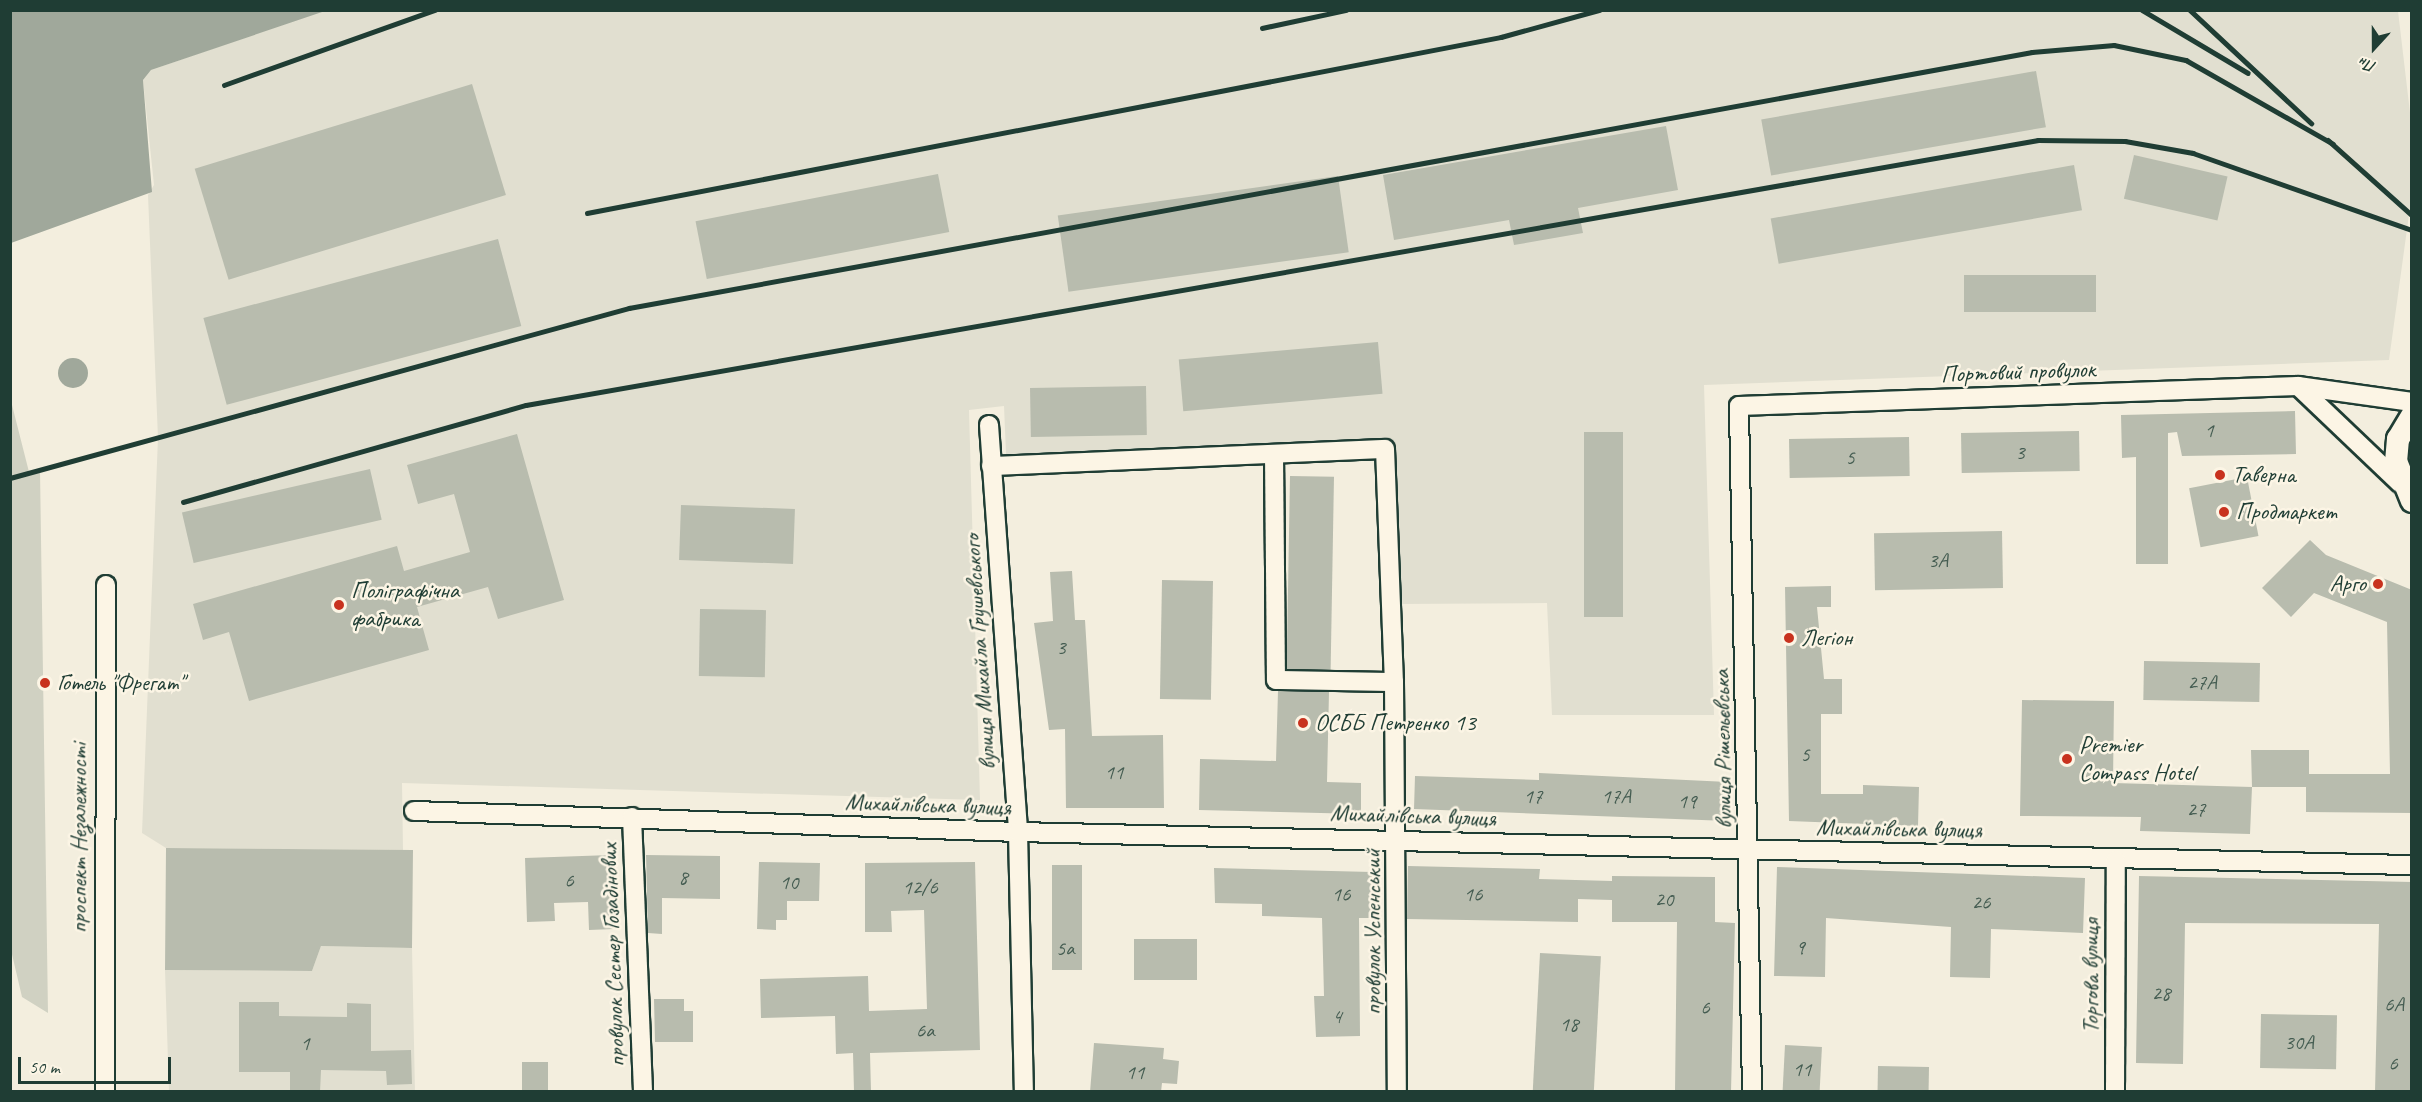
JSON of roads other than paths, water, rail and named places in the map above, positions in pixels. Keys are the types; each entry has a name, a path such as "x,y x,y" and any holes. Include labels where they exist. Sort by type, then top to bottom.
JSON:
{"street":[{"name":"Портовий провулок","path":"1740,406 2298,386 2412,402"},
{"path":"2298,386 2406,492"},
{"name":"вулиця Рішельєвська","path":"1740,406 1752,1092"},
{"path":"2406,492 2398,439 2412,416"},
{"name":"вулиця Михайла Грушевського","path":"989,425 1018,832 1024,1092"},
{"name":"провулок Успенський","path":"1274,454 1385,449 1394,682 1398,1092"},
{"path":"991,466 1274,454 1276,680 1394,682"},
{"name":"проспект Незалежності","path":"105,1092 106,585"},
{"name":"Михайлівська вулиця","path":"414,811 1018,832 1397,839 2116,860 2412,865"},
{"name":"провулок Сестер Гозадінових","path":"632,818 643,1092"},
{"name":"Торгова вулиця","path":"2115,1092 2116,860"}],"railway":[{"path":"224,85 435,10"},
{"path":"1262,28 1346,10"},
{"path":"587,213 1501,37 1599,10"},
{"path":"2142,10 2248,73"},
{"path":"2190,10 2311,123"},
{"path":"10,478 629,308 2032,52 2114,45 2186,60 2333,144"},
{"path":"183,502 526,405 2038,140 2125,141 2193,153 2412,230"},
{"path":"2328,140 2412,215"}],"place":[{"name":"Таверна","path":"2220,475"},
{"name":"Продмаркет","path":"2224,512"},
{"name":"Арго","path":"2378,584"},
{"name":"Поліграфічна фабрика","path":"339,605"},
{"name":"Легіон","path":"1789,638"},
{"name":"Готель \"Фрегат\"","path":"45,683"},
{"name":"ОСББ Петренко 13","path":"1303,723"},
{"name":"Premier Compass Hotel","path":"2067,759"}]}
